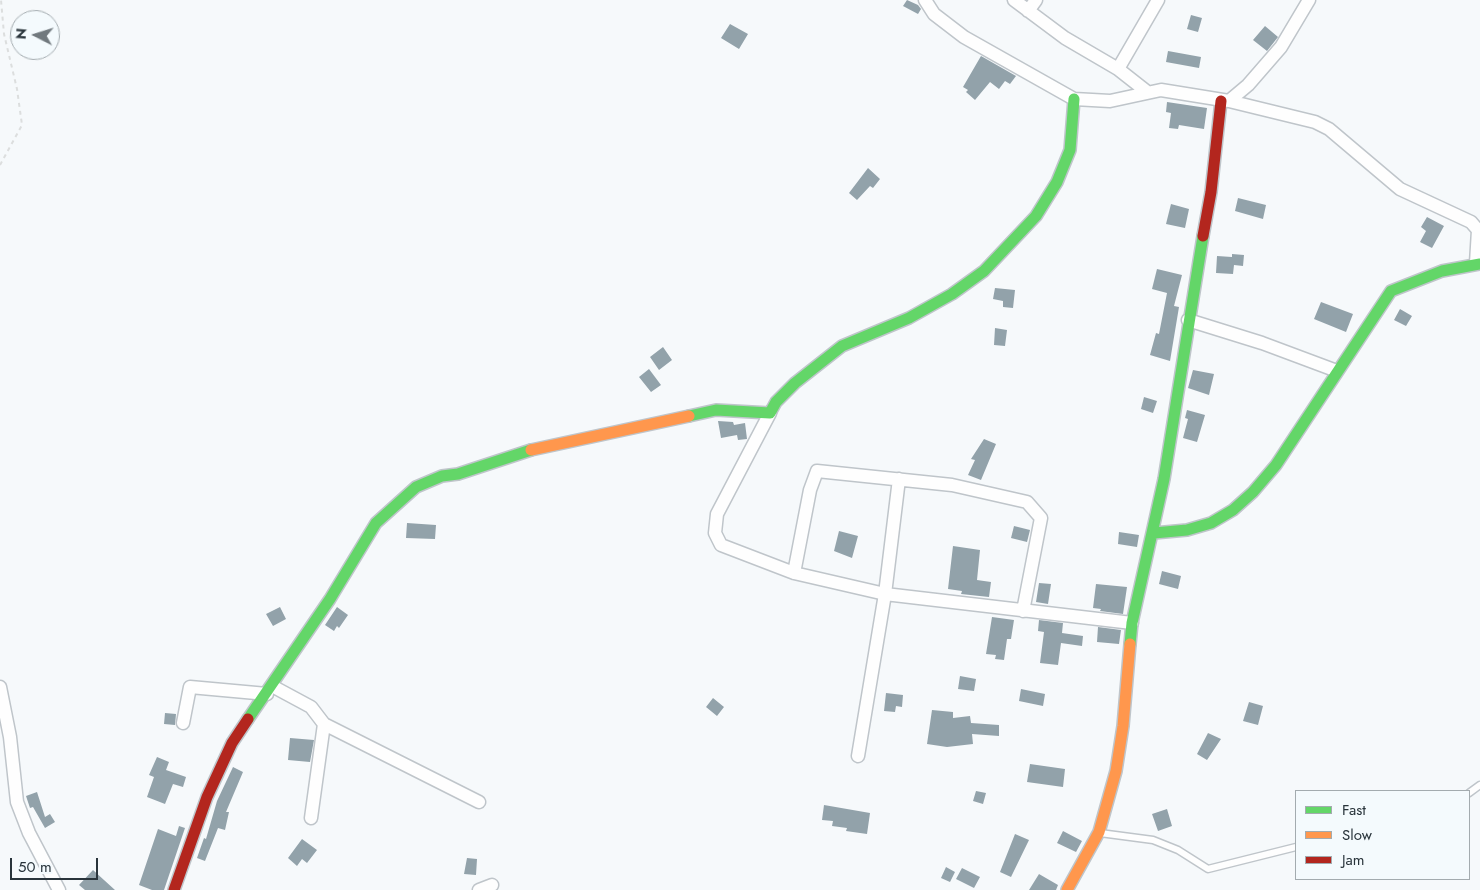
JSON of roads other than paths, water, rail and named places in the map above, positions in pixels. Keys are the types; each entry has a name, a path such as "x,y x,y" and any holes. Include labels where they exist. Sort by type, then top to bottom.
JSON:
{"street":[{"path":"925,0 934,14 964,38 1074,99 1110,101 1146,91 1161,90 1225,101 1315,122 1329,129 1400,189 1471,222 1478,230 1478,263 1442,271 1391,291 1276,466 1254,492 1233,510 1211,523 1187,530 1154,533"},
{"path":"1014,0 1065,38 1118,69 1146,91"},
{"path":"1028,11 1036,0"},
{"path":"1118,69 1158,0"},
{"path":"1067,890 1099,832 1116,771 1123,726 1132,623 1154,533 1164,479 1188,320 1225,101 1248,85 1281,47 1309,0"},
{"path":"1074,99 1070,150 1056,182 1036,216 1008,248 984,271 952,294 909,318 842,346 795,383 776,402 770,413 717,514 715,533 721,545 794,573 885,594 1132,623"},
{"path":"1188,320 1262,343 1337,371"},
{"path":"174,890 208,797 232,743 270,690 362,549 376,523 416,487 442,476 458,474 540,448 716,410 770,413"},
{"path":"794,573 810,490 817,471 952,485 1027,502 1041,518 1023,610"},
{"path":"858,756 885,594 899,479"},
{"path":"0,687 10,738 17,802 29,832 59,890"},
{"path":"184,722 190,687 270,690 311,707 324,724 479,802"},
{"path":"311,818 324,724"},
{"path":"479,890 492,885"}],"lane":[{"path":"1099,832 1153,840 1178,850 1208,868 1295,847"}]}
